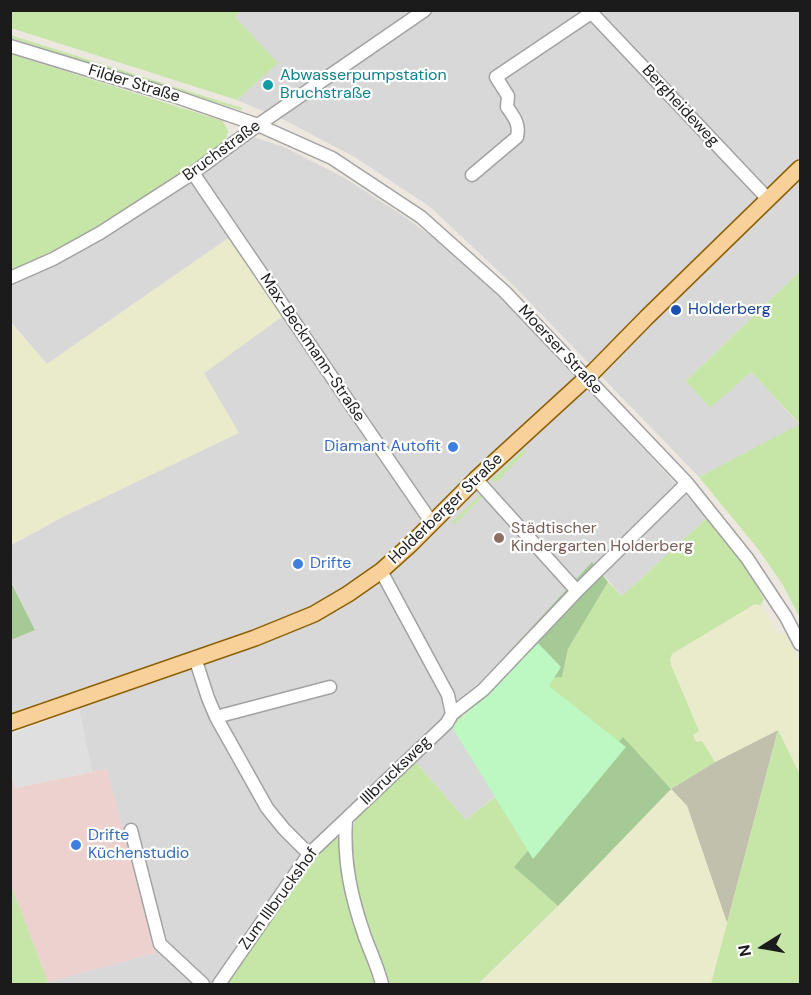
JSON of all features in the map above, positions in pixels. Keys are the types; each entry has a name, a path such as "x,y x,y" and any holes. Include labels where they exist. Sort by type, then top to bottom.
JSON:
{"main road":[{"name":"Holderberger Straße","path":"10,723 255,638 314,614 381,571 476,479 586,378 801,168"}],"street":[{"name":"Bruchstraße","path":"10,278 53,259 193,173 258,124 425,10"},
{"name":"Bergheideweg","path":"472,175 517,137 519,129 507,107 508,96 496,77 590,12 769,200"},
{"name":"Filder Straße","path":"10,46 258,124"},
{"name":"Moerser Straße","path":"258,124 332,158 421,217 504,291 687,483 747,558 801,644"},
{"name":"Max-Beckmann-Straße","path":"193,173 432,523"},
{"path":"476,479 577,591"},
{"name":"Illbrucksweg","path":"382,984 364,936 350,888 345,862 346,819 447,723 452,714 483,690 577,591 687,483"},
{"path":"381,571 448,695 452,714"},
{"path":"195,658 216,717 267,808 309,854"},
{"path":"216,717 330,687"},
{"name":"Zum Illbruckshof","path":"219,984 309,854 346,819"},
{"path":"130,830 160,944 203,984"}],"shaded area":[{"path":"241,10 800,11 800,271 686,381 751,372 800,425 699,477 511,283 429,206 353,156 282,119 237,100 277,63 235,17"},
{"path":"253,137 284,147 343,177 438,241 500,297 573,372 707,518 622,596 593,563 481,681 443,711 503,790 466,820 414,760 318,839 214,984 40,984 155,953 107,770 92,772 74,692 11,714 11,640 35,630 11,580 11,545 59,519 204,373 283,316 193,177"},
{"path":"190,181 230,237 47,364 11,322 10,285 117,226"},
{"path":"230,237 283,316 204,373 239,433 59,519 11,545 10,322 47,364"},
{"path":"755,604 761,605 778,634 784,633 800,661 800,775 778,730 715,762 702,741 696,742 693,734 699,731 671,665 672,654"},
{"path":"79,709 92,772 15,788 11,772 11,734"},
{"path":"778,730 727,923 687,806 671,789 715,762"},
{"path":"107,769 155,953 48,982 11,885 10,772 15,788"},
{"path":"671,789 687,806 727,923 711,984 479,984 525,940"}],"green space":[{"path":"11,10 241,11 235,17 278,63 237,100 11,28"},
{"path":"10,35 242,108 242,110 11,38"},
{"path":"11,54 223,121 228,131 226,139 221,146 186,173 107,223 11,272"},
{"path":"800,271 800,424 751,372 710,408 686,381"},
{"path":"800,424 800,618 783,585 758,549 699,477"},
{"path":"524,450 526,452 495,483 493,482 492,479"},
{"path":"484,491 486,493 455,524 451,523"},
{"path":"707,518 742,561 764,599 761,605 755,604 672,654 670,659 699,731 693,735 696,742 702,741 715,762 671,789 623,738 547,827 538,679 562,677 568,649 608,582 622,596"},
{"path":"592,562 608,582 568,649 562,677 538,679 501,676 494,668"},
{"path":"10,580 35,630 11,640 10,640"},
{"path":"538,643 561,667 549,686 626,747 533,859 452,727"},
{"path":"461,716 465,717 541,835 514,867 558,906 478,984 388,984 358,900 350,854 351,834 363,810 414,760 466,820 503,791 452,723"},
{"path":"778,730 800,775 800,984 711,984"},
{"path":"623,737 671,789 558,906 514,867"},
{"path":"337,837 345,885 378,984 224,984 316,854"},
{"path":"11,885 48,982 11,984"}],"place":[{"name":"Abwasserpumpstation Bruchstraße","path":"268,85"},
{"name":"Holderberg","path":"676,310"},
{"name":"Diamant Autofit","path":"453,447"},
{"name":"Städtischer Kindergarten Holderberg","path":"499,538"},
{"name":"Drifte","path":"298,564"},
{"name":"Drifte Küchenstudio","path":"76,845"}]}
